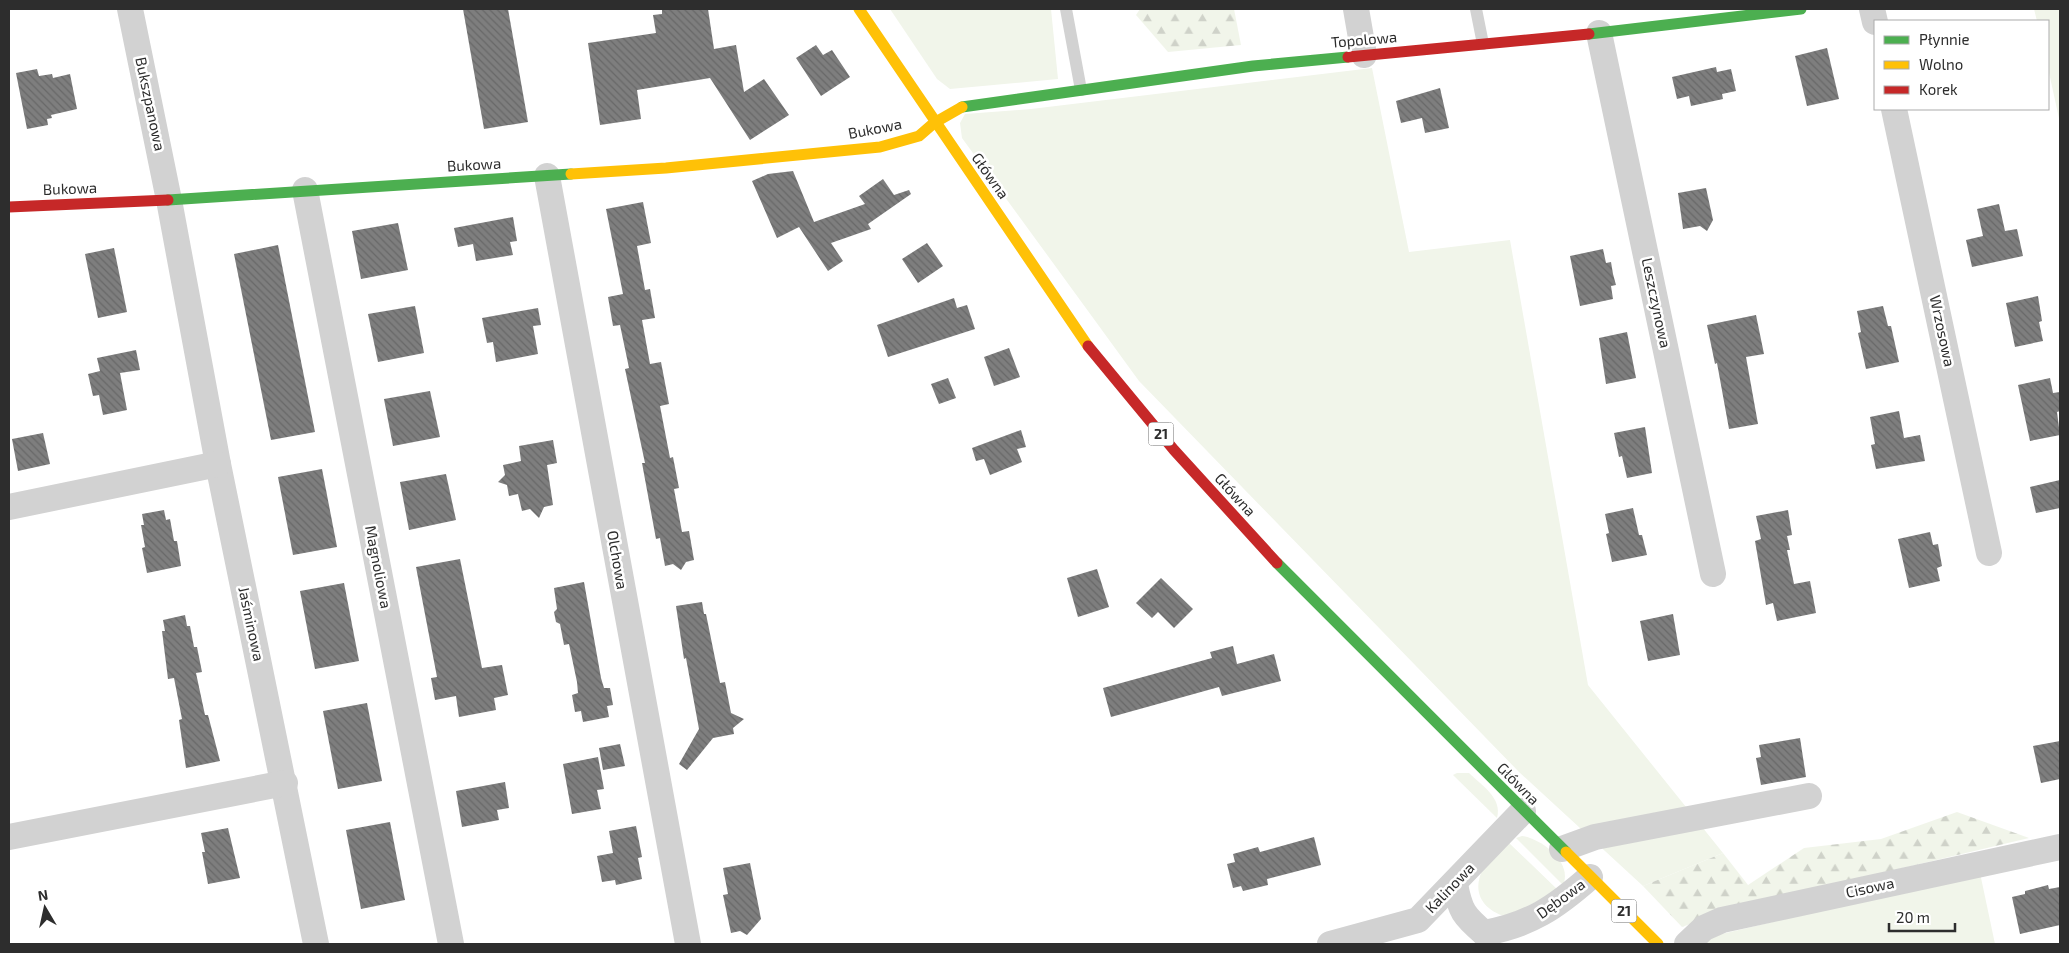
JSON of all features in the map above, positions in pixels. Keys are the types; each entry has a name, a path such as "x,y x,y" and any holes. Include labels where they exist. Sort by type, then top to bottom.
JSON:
{"street":[{"name":"Bukszpanowa","path":"130,9 169,200"},
{"name":"Główna","path":"859,9 1083,339 1174,450 1273,559 1658,944"},
{"path":"1356,9 1364,55"},
{"name":"Topolowa","path":"934,122 963,106 1253,66 1599,33 1801,9"},
{"name":"Leszczynowa","path":"1599,33 1714,574"},
{"name":"Wrzosowa","path":"1894,110 1989,553"},
{"name":"Bukowa","path":"9,207 169,200 666,168 880,147 919,136 934,122"},
{"name":"Olchowa","path":"547,176 688,944"},
{"name":"Magnoliowa","path":"305,190 451,944"},
{"name":"Jaśminowa","path":"169,200 218,464 285,783 316,944"},
{"path":"9,507 218,464"},
{"path":"9,838 285,783"},
{"path":"1562,849 1594,837 1808,796"},
{"name":"Kalinowa","path":"1330,944 1418,920 1455,884 1523,811"},
{"name":"Cisowa","path":"1687,944 1704,928 1722,920 2060,847"},
{"name":"Dębowa","path":"1484,939 1544,914 1590,877"},
{"path":"1455,884 1459,906 1484,939"}],"lane":[{"path":"1066,9 1081,90"},
{"path":"1476,9 1483,44"}],"green space":[{"path":"890,9 1051,9 1058,79 950,89 937,79"},
{"path":"1140,9 1234,9 1241,45 1168,52 1136,15"},
{"path":"2034,9 2060,9 2060,123 2049,73 2049,20 2037,20"},
{"path":"1372,68 1409,252 1510,240 1588,685 1723,853 1643,886 1519,772 1139,381 962,138 960,123 965,114 1031,109"},
{"path":"1469,773 1490,792 1497,804 1497,818 1453,775"},
{"path":"1957,812 2029,838 1735,908 1682,927 1643,886 1723,853 1748,885 1804,848 1881,839"},
{"path":"1522,836 1538,842 1554,853 1564,868 1565,877 1563,885 1516,838"},
{"path":"1508,842 1558,890 1508,917 1500,915 1487,907 1478,888 1484,867"},
{"path":"1980,873 1995,944 1700,944 1709,937"}],"building":[{"path":"463,9 508,9 528,122 484,129"},
{"path":"662,9 708,9 714,49 736,45 744,92 764,79 789,115 750,140 710,78 637,90 641,119 600,125 588,43 656,33 653,15 662,14"},
{"path":"816,45 823,55 832,50 850,77 821,96 796,58"},
{"path":"1827,48 1839,99 1807,106 1795,56"},
{"path":"1716,67 1717,72 1731,69 1736,91 1722,94 1723,99 1691,106 1689,96 1677,99 1672,77"},
{"path":"37,69 39,76 52,74 53,78 70,74 77,109 51,115 52,118 47,119 48,125 27,129 16,73"},
{"path":"1440,88 1449,128 1425,133 1422,118 1401,123 1396,101"},
{"path":"793,171 814,222 865,204 859,196 883,179 894,195 909,190 911,194 868,224 871,229 831,243 843,261 828,271 799,227 777,238 752,181 768,174"},
{"path":"1706,188 1713,220 1707,231 1700,226 1683,229 1678,193"},
{"path":"643,202 651,243 637,246 645,290 650,289 655,318 642,320 650,364 661,362 669,404 660,406 670,458 673,457 679,488 674,489 682,532 689,531 694,560 686,562 681,570 673,564 665,566 660,538 656,539 642,463 645,463 625,369 629,368 620,325 613,326 608,297 623,294 606,209"},
{"path":"1999,204 2005,231 2017,229 2023,256 1972,267 1966,240 1983,236 1977,209"},
{"path":"513,217 517,241 510,242 513,255 476,261 473,244 458,247 454,228"},
{"path":"398,223 408,270 361,279 352,231"},
{"path":"927,243 943,266 918,283 902,259"},
{"path":"278,245 315,432 271,440 234,254"},
{"path":"114,248 127,312 98,318 85,254"},
{"path":"1603,249 1606,263 1611,262 1616,285 1611,286 1613,299 1580,306 1570,256"},
{"path":"2038,296 2042,321 2039,322 2043,341 2015,347 2006,303"},
{"path":"954,298 957,308 967,305 975,329 888,357 877,325"},
{"path":"415,306 424,353 378,362 368,314"},
{"path":"1883,306 1888,326 1891,326 1899,362 1866,369 1858,333 1861,332 1857,311"},
{"path":"538,308 541,325 533,326 538,354 496,362 493,342 487,343 482,318"},
{"path":"1756,315 1764,354 1746,357 1758,424 1729,429 1717,363 1715,364 1707,325"},
{"path":"1627,332 1636,378 1606,384 1599,338"},
{"path":"1009,348 1020,377 994,386 984,357"},
{"path":"136,350 140,370 120,373 127,410 103,415 99,395 93,396 88,374 100,371 97,358"},
{"path":"948,378 956,398 939,404 931,384"},
{"path":"2050,378 2053,393 2060,392 2060,411 2057,412 2060,435 2030,441 2018,385"},
{"path":"430,391 440,437 393,446 384,399"},
{"path":"1899,411 1904,438 1920,435 1925,461 1876,469 1871,445 1875,444 1870,417"},
{"path":"1645,427 1652,473 1627,478 1622,456 1619,457 1614,433"},
{"path":"1021,430 1026,447 1017,449 1022,462 990,475 984,459 976,461 972,448"},
{"path":"43,433 50,464 18,471 12,439"},
{"path":"553,440 557,463 547,465 553,505 544,507 539,518 530,509 522,511 518,494 509,496 507,485 498,482 505,475 503,465 521,461 519,446"},
{"path":"322,469 337,547 293,555 278,477"},
{"path":"446,474 456,520 409,530 400,482"},
{"path":"2060,480 2060,508 2036,513 2030,487"},
{"path":"1633,508 1639,535 1642,535 1647,555 1612,562 1606,534 1609,533 1605,514"},
{"path":"164,510 166,520 170,519 174,541 177,541 181,566 147,573 142,548 145,547 141,525 144,525 142,514"},
{"path":"1788,510 1792,535 1787,536 1790,550 1787,550 1794,584 1810,581 1816,613 1777,621 1773,603 1766,605 1755,541 1761,539 1756,516"},
{"path":"1930,532 1933,545 1938,544 1942,566 1937,568 1940,581 1909,588 1898,539"},
{"path":"460,559 482,668 502,665 508,695 494,698 496,710 459,717 456,696 435,700 431,678 437,677 416,567"},
{"path":"1097,569 1109,607 1078,617 1067,578"},
{"path":"1161,578 1193,609 1174,628 1158,612 1152,618 1136,603"},
{"path":"584,582 601,678 604,688 610,688 613,705 607,706 609,717 583,722 581,711 575,712 572,695 578,693 577,682 569,644 564,645 560,624 556,622 554,612 557,609 554,588"},
{"path":"344,583 359,661 315,669 300,591"},
{"path":"702,602 720,683 725,682 731,713 744,719 733,728 734,734 713,738 687,770 679,764 699,729 686,658 684,659 676,606"},
{"path":"1673,614 1680,655 1648,661 1640,621"},
{"path":"185,615 187,626 190,626 194,647 197,647 202,672 196,673 205,715 208,715 220,761 186,768 179,720 182,719 174,678 168,679 162,631 165,631 163,620"},
{"path":"1233,646 1237,664 1274,654 1281,681 1222,696 1219,687 1111,717 1103,688 1212,658 1210,652"},
{"path":"367,703 382,781 338,789 323,711"},
{"path":"1800,738 1806,777 1761,785 1756,758 1761,757 1759,745"},
{"path":"2060,741 2060,779 2041,783 2033,746"},
{"path":"620,744 625,766 603,770 599,748"},
{"path":"598,757 604,789 597,790 601,809 572,814 563,764"},
{"path":"505,782 509,808 497,810 499,820 462,827 456,791"},
{"path":"390,822 405,900 361,909 346,830"},
{"path":"636,826 642,857 638,858 642,879 616,885 615,880 602,882 597,856 613,853 609,831"},
{"path":"228,828 240,878 208,884 202,852 205,852 201,833"},
{"path":"1314,837 1321,865 1267,879 1268,885 1243,891 1241,886 1233,888 1227,864 1235,862 1233,854 1258,847 1260,852"},
{"path":"750,863 761,919 747,935 740,931 731,933 723,895 728,894 723,868"},
{"path":"2048,885 2049,889 2060,887 2060,925 2020,934 2012,897 2025,894 2025,891"}],"traffic: fast":[{"path":"1589,34 1801,9"},
{"path":"962,107 1253,66 1348,57"},
{"path":"168,200 571,174"},
{"path":"1277,563 1566,852"}],"traffic: slow":[{"path":"859,9 1088,346"},
{"path":"571,174 666,168 880,147 919,136 934,123 962,107"},
{"path":"1566,852 1658,944"}],"traffic: jam":[{"path":"1348,57 1589,34"},
{"path":"9,207 168,200"},
{"path":"1088,346 1174,450 1277,563"}]}
